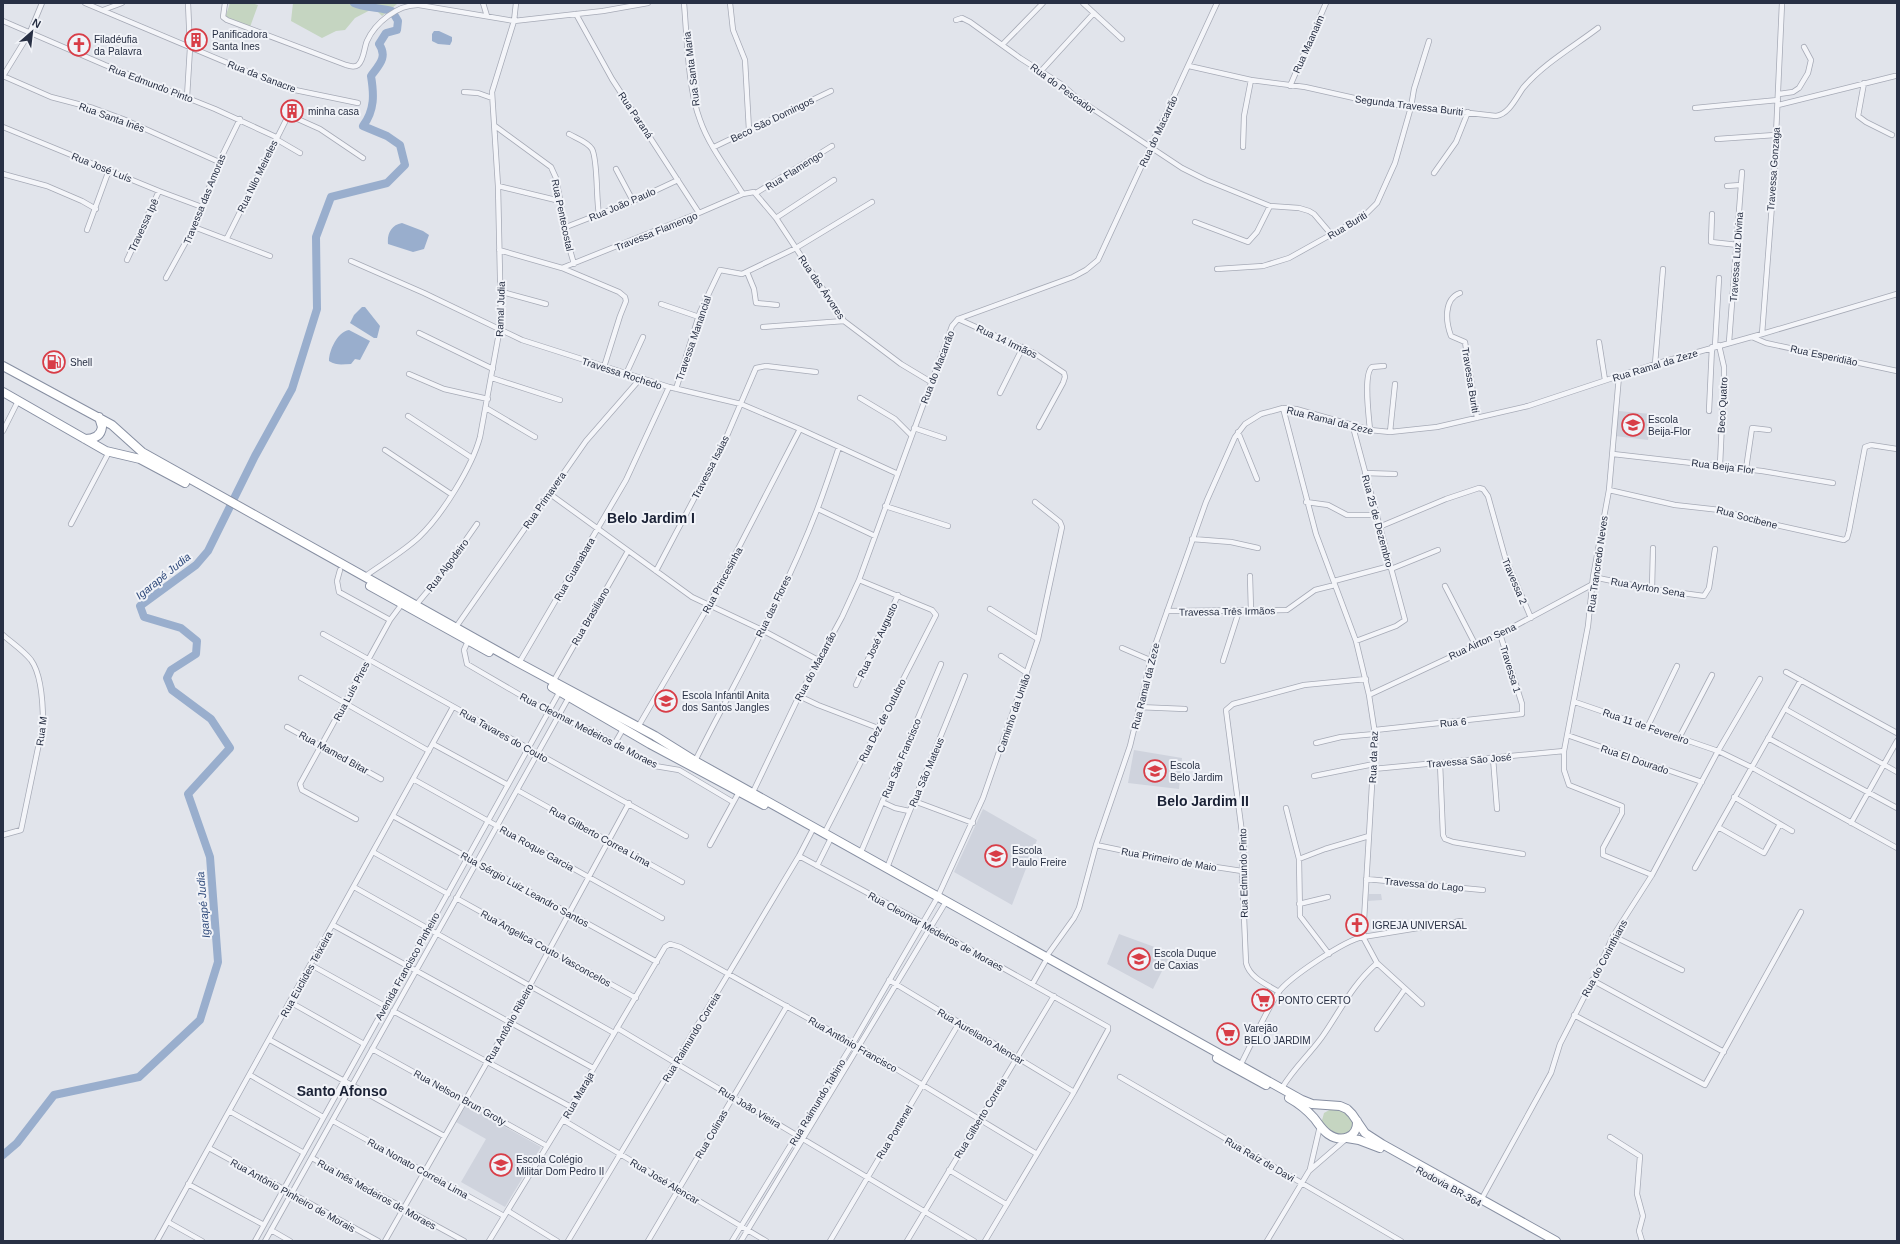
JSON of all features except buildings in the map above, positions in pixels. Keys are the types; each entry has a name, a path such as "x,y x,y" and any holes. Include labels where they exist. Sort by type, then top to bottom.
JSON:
{"highway":[{"path":"3,366 120,430 142,452 197,487"},
{"path":"3,392 109,452 140,460 197,487 456,627 553,682 599,711 623,729 937,898 1297,1103 1330,1135 1337,1138 1347,1138 1355,1130 1357,1121"},
{"path":"85,439 94,438 99,434 102,427 98,417"},
{"path":"253,517 340,570 569,697 655,736 695,761 861,852 937,898 944,905 1241,1064 1282,1088 1312,1104 1340,1106 1347,1109 1365,1132 1382,1144 1556,1241"},
{"path":"650,744 654,742 655,736"},
{"path":"1320,1125 1319,1118 1321,1113 1329,1106"},
{"name":"Rodovia BR-364","path":"1347,1138 1359,1140 1384,1150 1548,1241"}],"street":[{"path":"3,76 30,32 42,3"},
{"name":"Rua da Sanacre","path":"85,3 280,85 295,90 358,104"},
{"path":"104,10 122,3"},
{"path":"187,97 190,48 188,3"},
{"path":"225,3 223,15 225,20 332,60 353,66 358,65 366,42 373,31 387,17 413,4 514,21 576,14 633,4 648,3"},
{"path":"442,3 444,9"},
{"path":"483,3 487,16"},
{"name":"Ramal Judia","path":"364,577 419,537 437,517 472,458 480,437 500,331 502,292 499,250 495,126 492,98 496,76 514,21 516,3"},
{"name":"Rua Santa Maria","path":"684,3 694,102 702,126 714,147 745,193"},
{"path":"730,3 733,30 745,60 749,130"},
{"path":"1002,45 1043,3"},
{"path":"1083,3 1122,39"},
{"name":"Rua do Macarrão","path":"753,792 799,696 842,616 859,580 950,330 958,319 1058,284 1074,277 1094,265 1101,256 1217,3"},
{"name":"Rua Maanaim","path":"1290,86 1326,3"},
{"name":"Travessa Gonzaga","path":"1762,334 1774,179 1782,3"},
{"path":"1041,71 1094,13"},
{"name":"Rua Paraná","path":"576,14 612,79 699,213"},
{"name":"Rua do Pescador","path":"956,20 962,18 970,22 1061,84 1078,100 1194,175 1270,206 1299,208 1309,211 1316,216 1331,234"},
{"name":"Rua Edmundo Pinto","path":"3,21 105,65 240,119 276,138 300,153"},
{"name":"Segunda Travessa Buriti","path":"1189,66 1251,80 1305,87 1372,102 1468,112 1488,116 1499,116 1509,108 1524,88 1535,77 1598,28"},
{"path":"1411,107 1414,89 1429,42"},
{"path":"1779,94 1793,92 1804,81 1811,60 1804,47"},
{"name":"Rua Santa Inês","path":"3,76 51,96 93,108 123,119 218,162"},
{"path":"1694,108 1778,103 1895,76"},
{"path":"1243,147 1244,116 1251,80"},
{"path":"1864,83 1858,116 1866,122 1892,135"},
{"name":"Beco São Domingos","path":"714,147 831,91"},
{"path":"464,92 478,93 492,98"},
{"name":"Rua Buriti","path":"1217,269 1246,268 1270,264 1289,258 1367,213 1377,203 1395,163 1411,107"},
{"path":"1434,173 1456,142 1468,112"},
{"name":"Rua Nilo Meireles","path":"227,238 285,120 290,115 320,129 363,158"},
{"name":"Travessa das Amoras","path":"166,278 194,227 218,162 240,119"},
{"name":"Rua Pentecostal","path":"495,126 551,167 556,178 568,243 574,264"},
{"name":"Rua José Luís","path":"3,127 202,207"},
{"path":"569,134 590,147 595,156 596,199 599,214"},
{"path":"1717,139 1775,134"},
{"name":"Rua Flamengo","path":"756,193 832,146"},
{"path":"616,169 632,201"},
{"path":"87,230 96,210 109,170"},
{"name":"Travessa Luz Divina","path":"1729,342 1738,245 1742,172"},
{"path":"3,174 43,185 82,201 96,210"},
{"name":"Rua João Paulo","path":"566,227 632,201 678,180"},
{"path":"776,218 834,180"},
{"path":"1727,186 1741,185"},
{"path":"498,186 560,201"},
{"name":"Travessa Ipê","path":"127,260 159,191"},
{"path":"745,193 756,193"},
{"name":"Travessa Flamengo","path":"562,268 745,193"},
{"name":"Rua das Árvores","path":"756,193 776,218 844,321 901,364 931,382"},
{"name":"Travessa Manancial","path":"676,389 706,297 720,270 739,274 746,272 796,248 872,202"},
{"path":"1195,222 1248,242 1257,232 1270,206"},
{"path":"1712,214 1711,242 1738,245"},
{"path":"194,227 227,238 270,256"},
{"path":"499,250 562,268 619,292 625,297 626,301 604,367"},
{"name":"Travessa Rochedo","path":"351,262 424,293 500,331 522,340 640,379 741,404 839,446 898,474"},
{"path":"1655,364 1663,268"},
{"path":"746,272 754,289 756,303 777,305"},
{"path":"1709,411 1716,346 1719,278"},
{"path":"502,292 546,304"},
{"name":"Travessa Buriti","path":"1460,293 1454,295 1450,300 1447,315 1451,336 1465,342 1477,418"},
{"name":"Rua Ramal da Zeze","path":"1033,983 1045,959 1076,913 1096,845 1124,768 1150,660 1192,539 1217,475 1238,432 1245,424 1260,414 1284,408 1296,409 1353,427 1390,432 1421,429 1477,418 1528,406 1655,364 1897,294"},
{"path":"661,304 699,317"},
{"name":"Rua 14 Irmãos","path":"958,319 1023,347 1042,357 1061,370 1065,377 1064,383 1039,427"},
{"path":"763,327 844,321"},
{"path":"418,333 493,369"},
{"path":"626,374 643,337"},
{"name":"Rua Esperidião","path":"1752,337 1766,343 1897,370"},
{"path":"1600,342 1605,380"},
{"name":"Beco Quatro","path":"1716,346 1724,367 1720,465"},
{"path":"1000,393 1023,347"},
{"name":"Travessa Isaias","path":"656,571 726,438 757,366 816,372"},
{"path":"1370,430 1367,399 1369,370 1372,367 1384,366"},
{"path":"409,374 444,388 488,399"},
{"name":"Rua Trancredo Neves","path":"1564,751 1588,626 1593,577 1608,490 1613,454 1619,376"},
{"path":"492,378 560,400"},
{"name":"Rua Primavera","path":"456,627 550,494 559,478 586,440 640,379"},
{"path":"1390,432 1395,384"},
{"name":"Rua Guanabara","path":"519,663 626,480 669,387"},
{"path":"860,398 895,419 912,435"},
{"path":"3,431 18,401"},
{"path":"486,408 535,436"},
{"name":"Rua da Paz","path":"1284,408 1306,502 1316,534 1356,642 1366,679 1375,732 1363,937"},
{"path":"408,416 472,458"},
{"name":"Rua 25 de Dezembro","path":"1353,427 1390,568 1404,615 1403,622 1356,642"},
{"path":"914,428 944,438"},
{"path":"1746,469 1752,428 1769,430"},
{"name":"Rua Princesinha","path":"638,727 709,605 800,429"},
{"path":"1238,432 1257,479"},
{"name":"Rua Socibene","path":"1608,490 1675,505 1720,510 1767,523 1844,540 1848,536 1865,447 1871,445 1897,449"},
{"name":"Rua das Flores","path":"695,761 762,630 794,563 818,509 839,446"},
{"path":"385,450 451,494"},
{"path":"71,524 109,452"},
{"name":"Rua Beija Flor","path":"1613,454 1720,465 1833,484"},
{"path":"1365,473 1395,474"},
{"name":"Travessa 2","path":"1379,527 1446,498 1481,488 1488,496 1500,543 1531,618"},
{"path":"550,494 692,597 762,630 818,660"},
{"name":"Caminho da União","path":"937,898 973,823 993,773 1038,639 1062,528 1060,522 1035,502"},
{"path":"1306,502 1328,505 1347,514 1376,515"},
{"path":"885,506 948,526"},
{"path":"818,509 875,536"},
{"name":"Rua Algodeiro","path":"416,605 442,574 477,524"},
{"path":"1192,539 1224,541 1258,548"},
{"path":"1652,589 1653,548"},
{"name":"Rua Ayrton Sena","path":"1593,577 1652,589 1704,596 1709,588 1715,549"},
{"path":"1334,583 1390,568 1438,550"},
{"name":"Rua Brasiliano","path":"553,682 628,551"},
{"path":"340,570 337,581 339,592 390,620"},
{"path":"1250,576 1251,611"},
{"path":"859,580 898,595"},
{"name":"Travessa Três Irmãos","path":"1167,611 1287,610 1315,590 1334,583"},
{"name":"Rua Airton Sena","path":"1369,695 1475,644 1500,634 1593,584"},
{"path":"1445,586 1475,644"},
{"name":"Rua Dez de Outubro","path":"825,832 933,621 935,612 898,595"},
{"name":"Rua José Augusto","path":"856,685 898,595"},
{"name":"Rua Luís Pires","path":"356,819 301,789 300,784 390,620 402,604"},
{"path":"990,608 1038,639"},
{"path":"1223,661 1239,611"},
{"name":"Rua Tavares do Couto","path":"323,634 369,658 453,707 629,803 686,836"},
{"name":"Travessa 1","path":"1500,634 1522,704"},
{"name":"Rua M","path":"3,635 31,661 36,671 43,709 43,724 21,830 3,836"},
{"name":"Rua Cleomar Medeiros de Moraes","path":"468,641 464,650 467,664 558,717 593,731 655,766 679,770 733,802"},
{"path":"1122,648 1150,660"},
{"path":"1001,656 1027,673"},
{"name":"Rua São Francisco","path":"861,852 941,664"},
{"path":"1648,726 1677,666"},
{"path":"1786,672 1897,733"},
{"path":"1679,738 1712,675"},
{"name":"Rua São Mateus","path":"887,868 909,811 940,740 964,676"},
{"path":"300,678 346,702 429,750"},
{"name":"Rua Edmundo Pinto","path":"1279,992 1254,976 1247,967 1245,954 1242,871 1244,848 1226,714 1227,708 1233,704 1291,688 1366,679"},
{"name":"Rua do Corinthians","path":"1481,1200 1548,1078 1560,1044 1613,936 1652,875 1718,751 1760,679"},
{"path":"1695,868 1801,680"},
{"name":"Avenida Francisco Pinheiro","path":"255,1241 560,691"},
{"path":"799,696 818,705 878,728"},
{"name":"Avenida Francisco Pinheiro","path":"265,1241 569,697"},
{"name":"Rua 11 de Fevereiro","path":"1574,702 1718,751 1751,767 1897,848"},
{"name":"Rua 6","path":"1375,732 1518,715 1523,713 1522,704"},
{"name":"Rua Euclides Teixeira","path":"157,1241 270,1040 453,707"},
{"path":"1138,707 1185,709"},
{"path":"1785,709 1897,772"},
{"name":"Rua Mamed Bitar","path":"287,726 381,778"},
{"path":"616,743 623,729"},
{"path":"1316,743 1341,737 1375,732"},
{"name":"Rua El Dourado","path":"1567,736 1702,782"},
{"path":"1768,738 1897,808"},
{"path":"1851,823 1897,741"},
{"path":"433,744 508,785"},
{"path":"1564,751 1564,770 1569,784 1620,804 1622,809 1622,813 1603,848 1603,854 1652,875"},
{"name":"Travessa São José","path":"1314,776 1373,767 1440,763 1564,751"},
{"path":"1493,758 1497,809"},
{"path":"1440,763 1443,835 1445,839 1453,842 1523,854"},
{"name":"Rua Roque Garcia","path":"413,779 662,918"},
{"name":"Rua Gilberto Correa Lima","path":"517,790 682,882"},
{"path":"710,846 739,792"},
{"path":"1734,797 1792,831"},
{"path":"914,801 973,823"},
{"path":"882,802 895,808 909,811"},
{"name":"Rua Antônio Ribeiro","path":"385,1241 510,1022 629,803"},
{"path":"1286,808 1299,860 1299,904 1302,920 1329,954"},
{"name":"Rua Sérgio Luiz Leandro Santos","path":"393,816 657,962"},
{"path":"1718,827 1764,853 1780,824"},
{"name":"Rua Raimundo Correia","path":"568,1241 729,974 799,856 812,831"},
{"path":"1299,860 1325,849 1370,836"},
{"path":"817,866 830,840"},
{"name":"Rua Primeiro de Maio","path":"1096,845 1163,859 1242,871"},
{"path":"373,852 448,894"},
{"name":"Rua Cleomar Medeiros de Moraes","path":"799,856 1033,983 1054,996"},
{"name":"Travessa do Lago","path":"1366,879 1483,890"},
{"path":"354,887 614,1033"},
{"path":"1299,904 1328,897"},
{"name":"Rua Angelica Couto Vasconcelos","path":"456,898 636,998"},
{"name":"Rua Raimundo Tabino","path":"732,1241 853,1043 937,898"},
{"name":"Rua Raimundo Tabino","path":"740,1241 944,905"},
{"path":"1574,1015 1705,1085 1801,912"},
{"path":"1241,1064 1279,992 1295,978 1329,954 1351,941 1363,937 1461,921"},
{"path":"333,924 593,1068"},
{"path":"1613,936 1682,970"},
{"path":"1363,937 1377,963 1422,1004"},
{"name":"Rua Antônio Francisco","path":"665,947 670,944 676,945 787,1006 853,1043 1037,1154"},
{"name":"Rua Maraja","path":"489,1241 563,1120 665,947"},
{"path":"1282,1088 1291,1073 1323,1036 1352,989 1377,963"},
{"path":"310,965 385,1006"},
{"name":"Rua Aureliano Alencar","path":"889,980 1074,1092"},
{"path":"1592,980 1724,1052"},
{"path":"1377,1029 1405,989"},
{"path":"985,1241 1074,1092 1108,1028 1054,996"},
{"name":"Rua Gilberto Correia","path":"907,1241 1054,996"},
{"path":"290,1002 364,1044"},
{"name":"Rua Colinas","path":"648,1241 787,1006"},
{"path":"394,1011 570,1107"},
{"name":"Rua Pontenel","path":"830,1241 867,1176 959,1023"},
{"name":"Rua João Vieira","path":"617,1028 803,1137 974,1241"},
{"path":"270,1040 444,1136"},
{"name":"Rua Nelson Brun Groty","path":"372,1049 547,1146"},
{"path":"250,1075 324,1117"},
{"name":"Rua Raíz de Davi","path":"1120,1077 1401,1241"},
{"path":"829,1083 834,1086"},
{"path":"229,1111 304,1153"},
{"name":"Rua José Alencar","path":"563,1120 766,1241"},
{"name":"Rua Nonato Correia Lima","path":"332,1121 504,1216"},
{"path":"1310,1171 1320,1125"},
{"path":"1610,1137 1640,1156 1637,1194 1642,1216 1639,1231 1642,1241"},
{"path":"1267,1241 1310,1171 1347,1138"},
{"name":"Rua Antônio Pinheiro de Morais","path":"209,1148 291,1195 378,1241"},
{"name":"Rua Inês Medeiros de Moraes","path":"312,1158 464,1241"},
{"path":"949,1170 1006,1204"},
{"path":"188,1184 264,1225"},
{"path":"508,1211 557,1241"},
{"path":"168,1222 202,1241"},
{"path":"271,1230 290,1241"}],"shaded area":[{"name":"Escola Beija-Flor","path":"1619,411 1651,414 1648,440 1615,436"},
{"name":"Escola Belo Jardim","path":"1134,750 1182,758 1179,789 1128,783"},
{"name":"Escola Paulo Freire","path":"983,809 1037,840 1012,905 954,872"},
{"path":"1369,894 1381,894 1382,900 1368,901"},
{"name":"Escola Duque de Caxias","path":"1119,934 1171,953 1153,989 1107,964"},
{"name":"Escola Colégio Militar Dom Pedro II","path":"466,1105 541,1147 505,1207 461,1182 486,1139 456,1122"}],"green space":[{"path":"230,3 252,3 258,5 250,27 225,18"},
{"path":"293,3 397,4 382,16 374,8 355,18 345,30 336,31 322,38 291,21"},
{"path":"1333,1108 1344,1111 1352,1118 1352,1127 1344,1136 1329,1133 1321,1124 1324,1113"}],"water":[{"path":"434,31 439,31 452,37 450,45 438,44 432,41 432,34"},
{"path":"402,223 423,231 429,235 424,249 413,252 388,244 390,230"},
{"path":"362,307 365,307 380,326 377,338 374,338 350,323 354,315"},
{"path":"349,330 370,341 360,360 355,359 351,364 335,364 329,361 330,352 334,342 341,334"}],"waterway":[{"name":"Igarapé Judia","path":"3,1155 17,1143 54,1095 139,1077 200,1020 218,962 210,857 188,794 230,748 211,719 172,690 167,678 171,670 196,654 197,641 181,628 144,617 140,606 196,565 208,551 255,456 292,389 317,309 316,237 331,197 387,183 405,165 400,145 387,136 363,126 370,114 373,102 371,76 383,57 382,49 379,44 386,33 397,30 398,21 392,11 362,6 354,3"}],"place":[{"name":"Panificadora Santa Ines","path":"196,40"},
{"name":"Filadéufia da Palavra","path":"79,45"},
{"name":"minha casa","path":"292,111"},
{"name":"Shell","path":"54,362"},
{"name":"Escola Beija-Flor","path":"1633,425"},
{"name":"Escola Infantil Anita dos Santos Jangles","path":"666,701"},
{"name":"Escola Belo Jardim","path":"1155,771"},
{"name":"Escola Paulo Freire","path":"996,856"},
{"name":"IGREJA UNIVERSAL","path":"1357,925"},
{"name":"Escola Duque de Caxias","path":"1139,959"},
{"name":"PONTO CERTO","path":"1263,1000"},
{"name":"Varejão BELO JARDIM","path":"1228,1034"},
{"name":"Escola Colégio Militar Dom Pedro II","path":"501,1165"}],"district":[{"name":"Belo Jardim I","path":"651,518"},
{"name":"Belo Jardim II","path":"1203,801"},
{"name":"Santo Afonso","path":"342,1091"}]}
